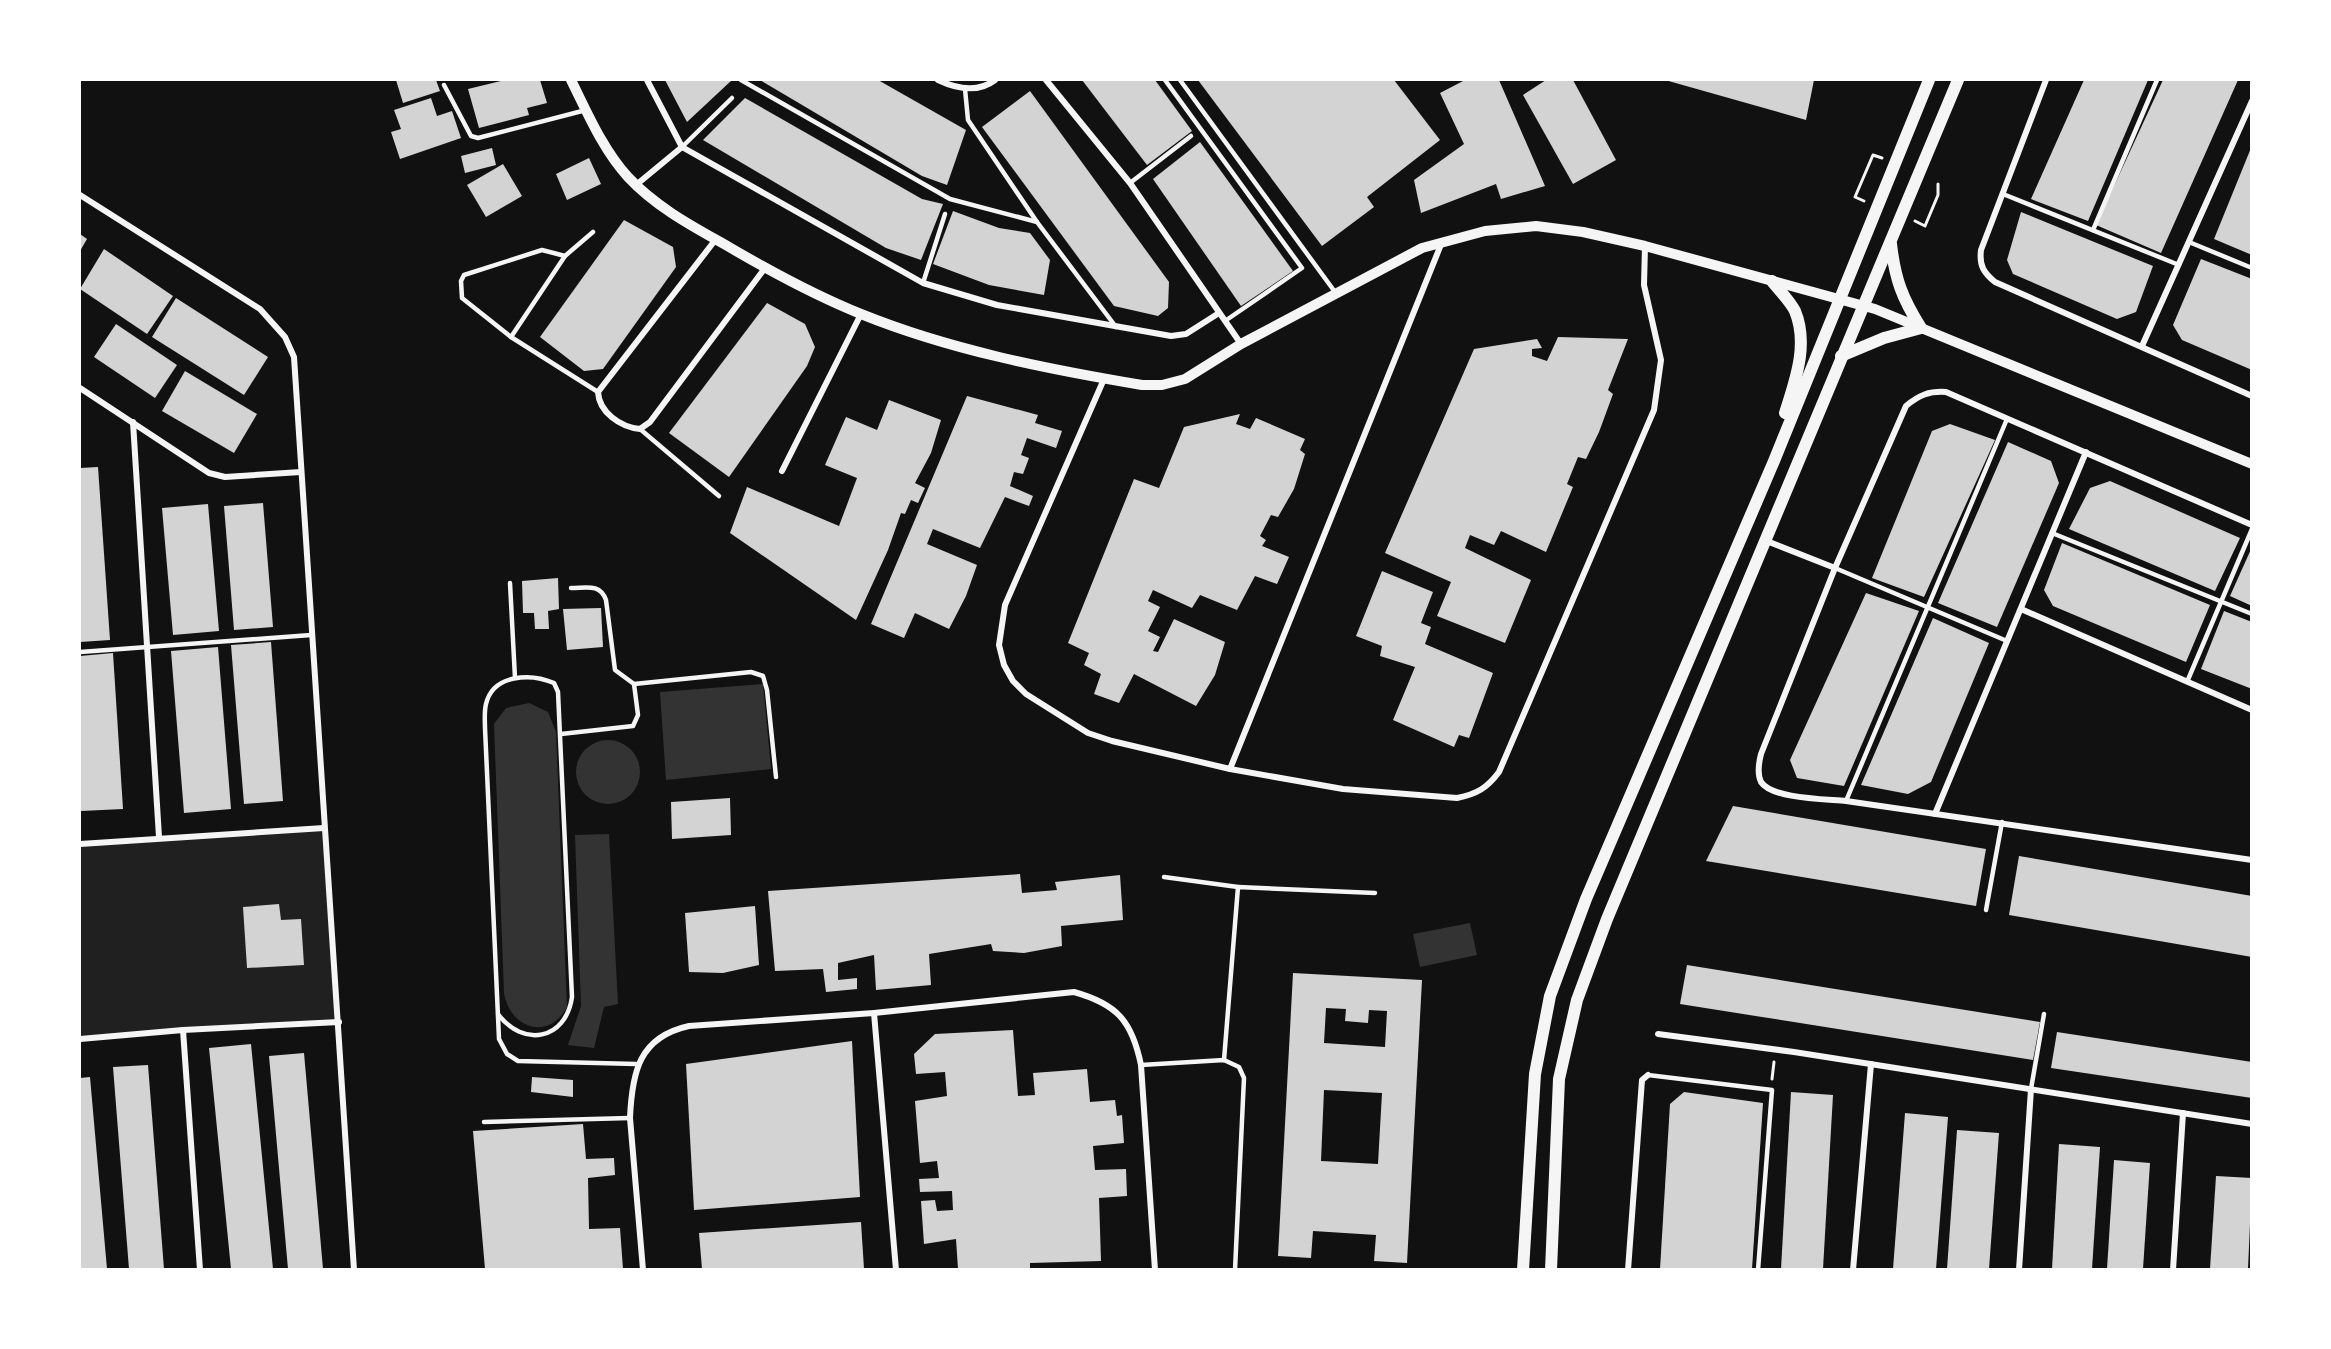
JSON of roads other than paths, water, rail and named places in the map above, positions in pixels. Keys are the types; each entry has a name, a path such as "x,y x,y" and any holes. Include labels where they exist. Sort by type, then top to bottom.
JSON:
{"main road":[{"path":"1523,1269 1535,1074 1550,996 1586,899 1774,461 1929,80"},
{"path":"1551,1269 1559,1080 1577,1000 1607,919 1764,540 1959,80"},
{"path":"1841,356 1884,338 1921,328 1907,307 1895,277 1890,243"},
{"path":"1772,281 1794,311 1802,343 1797,374 1774,461"}],"street":[{"path":"570,80 614,159 636,185 663,208 765,268 861,314 952,345 1104,379 1142,386 1162,385 1185,379 1240,344 1411,252 1485,231 1536,226 1583,232 1645,246 1863,305 2252,464"},
{"path":"647,80 682,147 922,283 997,305 1171,336 1186,334 1219,313"},
{"path":"938,80 965,89 988,85 995,80"},
{"path":"1046,80 1130,183 1240,344"},
{"path":"2046,80 1985,237 1980,262 1985,274 1995,282 2252,396"},
{"path":"2142,346 2252,101"},
{"path":"636,185 682,147"},
{"path":"80,195 260,309 279,330 294,357 354,1269"},
{"path":"716,240 598,392 598,401 604,410 619,422 640,429 650,422 765,268"},
{"path":"1230,769 1442,242"},
{"path":"1104,379 1005,605 999,645 1012,681 1026,694 1088,733 1112,741 1230,769 1343,789 1457,798 1476,795 1488,786 1499,772 1654,410 1660,384 1661,360 1644,285 1645,246"},
{"path":"782,471 861,314"},
{"path":"80,388 209,473 225,477 301,472"},
{"path":"2252,527 1946,392 1924,393 1906,406 1835,568 1761,754 1759,768 1761,781 1769,789 1780,794 2002,822 2252,860"},
{"path":"133,422 159,837"},
{"path":"1935,814 2086,452"},
{"path":"1764,540 1835,568"},
{"path":"2020,609 2252,710"},
{"path":"80,844 159,837 324,828"},
{"path":"643,1269 630,1118 636,1065 656,1040 670,1030 689,1026 874,1013 1074,992 1101,1000 1126,1024 1136,1044 1141,1065 1155,1269"},
{"path":"874,1013 896,1269"},
{"path":"80,1039 183,1030 339,1022"},
{"path":"183,1030 200,1269"},
{"path":"1658,1034 1775,1049 2252,1124"},
{"path":"1852,1269 1871,1064"},
{"path":"1628,1269 1642,1080 1648,1075"},
{"path":"2019,1269 2031,1089"},
{"path":"2173,1269 2183,1113"}],"lane":[{"path":"741,80 950,199 1037,222"},
{"path":"1166,80 1302,268 1224,321"},
{"path":"1180,80 1335,292"},
{"path":"2093,230 2157,80"},
{"path":"444,85 471,136 478,138 586,110"},
{"path":"965,89 964,100 968,120 1037,222 1116,327"},
{"path":"682,147 732,98"},
{"path":"1130,183 1191,136"},
{"path":"2003,194 2179,265"},
{"path":"922,283 945,214"},
{"path":"511,337 565,256 593,232"},
{"path":"2189,242 2252,268"},
{"path":"565,256 542,250 464,275 461,281 462,298 511,337 598,392"},
{"path":"1846,801 2007,419"},
{"path":"640,429 719,496"},
{"path":"2187,682 2252,527"},
{"path":"2052,533 2252,614"},
{"path":"1835,568 2007,641"},
{"path":"510,583 515,678"},
{"path":"571,588 597,587 601,590 606,600 615,670 634,684 757,672 766,682 776,777"},
{"path":"80,652 311,635"},
{"path":"498,1014 513,1030 533,1035 562,1024 570,1011 572,998 558,692 554,683 532,677 515,678 492,692 486,704 485,728 499,1039 507,1054 518,1061 636,1065"},
{"path":"561,734 633,726 638,715 634,684"},
{"path":"1986,910 2002,822"},
{"path":"1164,877 1238,887 1375,893"},
{"path":"1224,1060 1238,887"},
{"path":"2031,1089 2044,1014"},
{"path":"1141,1065 1224,1060 1239,1067 1244,1077 1235,1269"},
{"path":"1648,1075 1772,1090 1758,1269"},
{"path":"484,1122 630,1118"}]}
